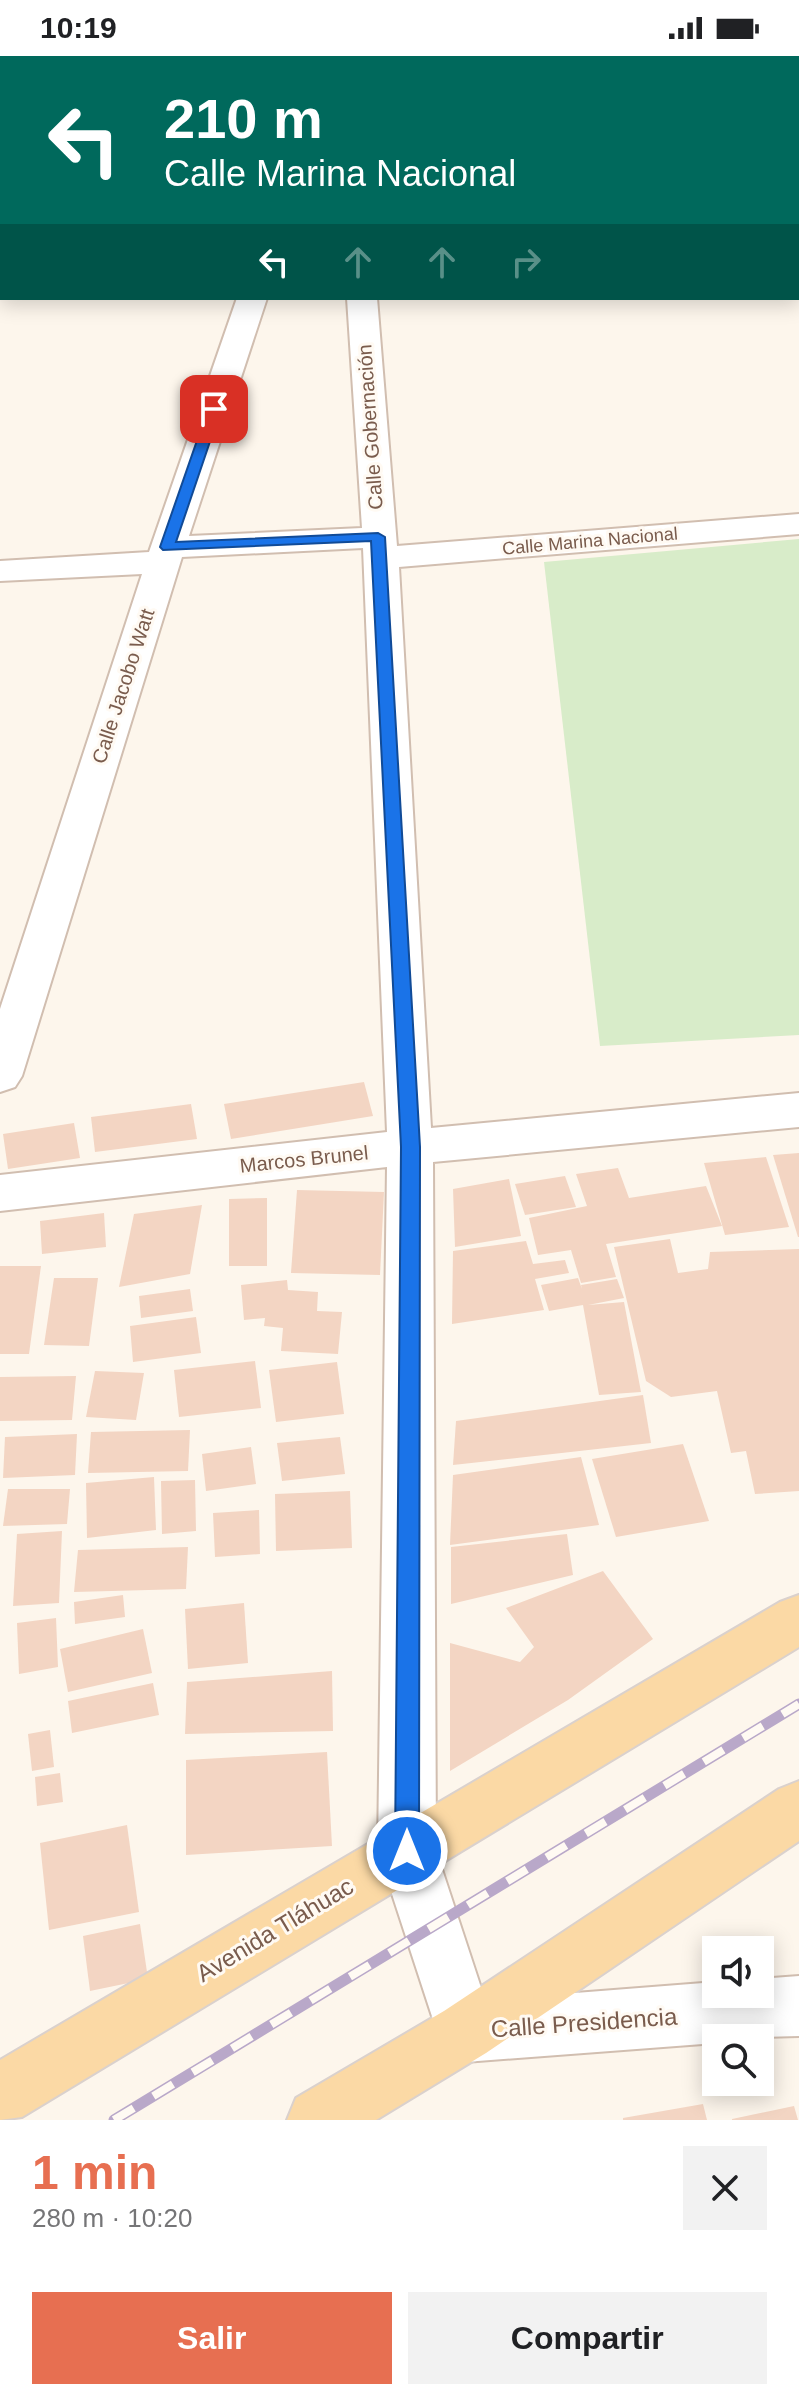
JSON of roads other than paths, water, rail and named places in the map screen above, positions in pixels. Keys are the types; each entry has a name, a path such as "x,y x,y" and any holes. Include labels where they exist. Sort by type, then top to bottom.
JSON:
{"main road":[{"name":"Avenida Tláhuac","path":"0,2095 799,1619"},
{"path":"318,2120 465,2032 799,1808"}],"street":[{"name":"Calle Jacobo Watt","path":"0,1076 165,555 251,300"},
{"name":"Calle Gobernación","path":"362,300 379,548 410,1147 407,1851 465,2032"},
{"name":"Calle Marina Nacional","path":"0,571 165,555 379,548 799,524"},
{"name":"Marcos Brunel","path":"0,1193 410,1147 799,1110"},
{"name":"Calle Presidencia","path":"465,2032 799,2006"}],"railway":[{"path":"114,2120 799,1704"}]}
